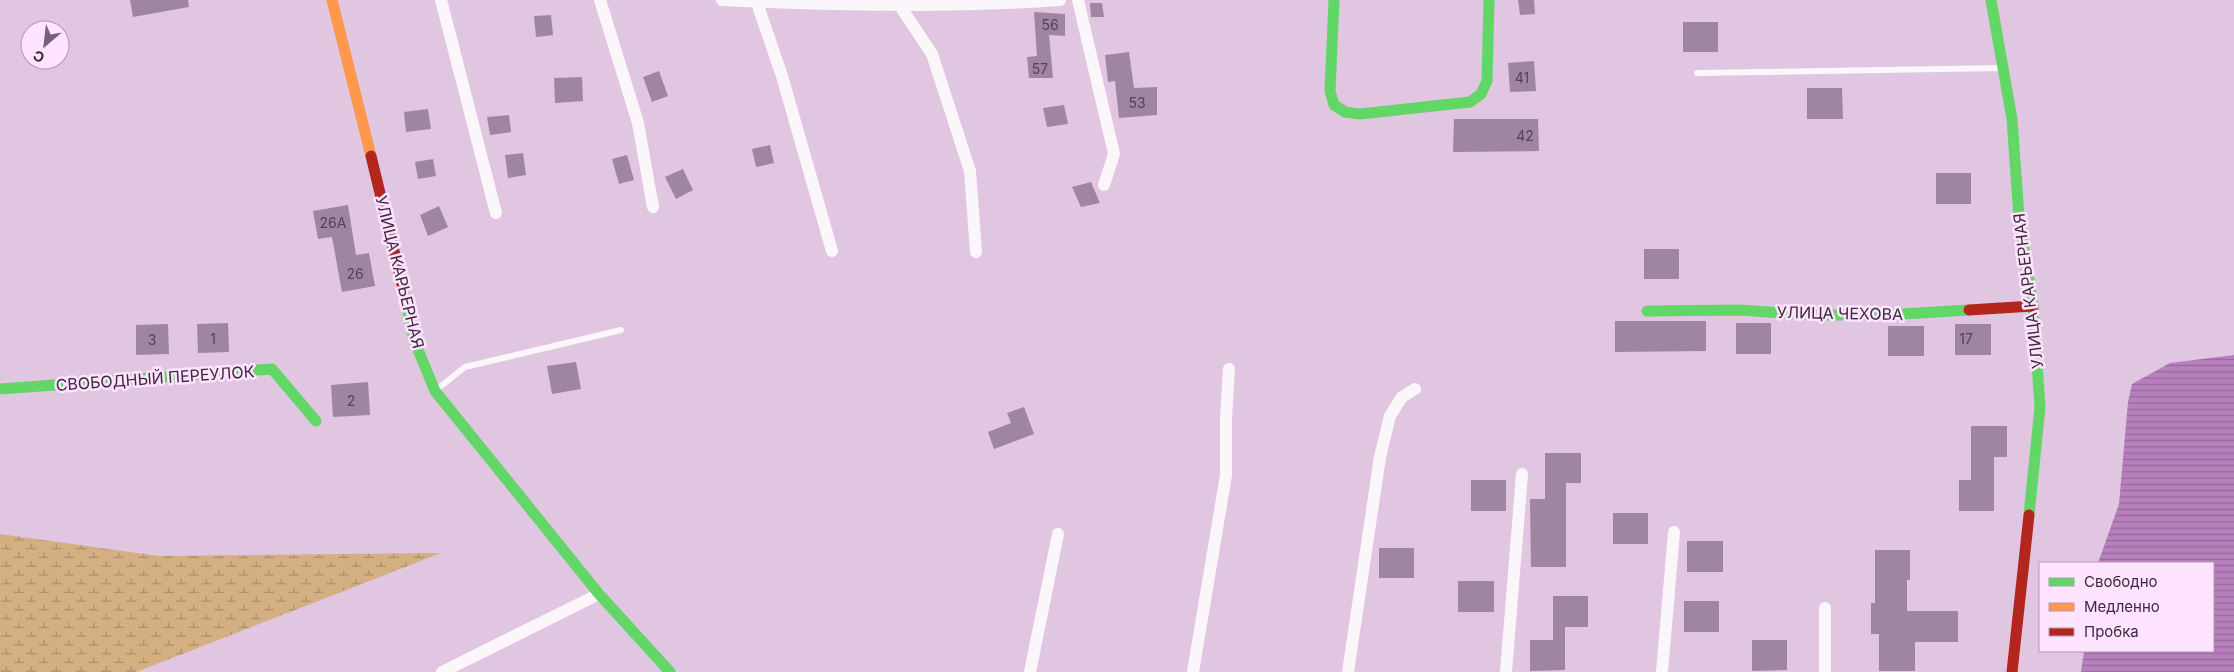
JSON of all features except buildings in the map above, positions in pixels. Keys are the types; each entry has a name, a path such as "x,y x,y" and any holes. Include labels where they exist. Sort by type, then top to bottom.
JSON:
{"street":[{"path":"332,0 341,0"},
{"name":"УЛИЦА КАРЬЕРНАЯ","path":"332,0 390,232 414,340 436,391 599,594 670,672"},
{"path":"441,0 496,213"},
{"path":"600,0 638,124 653,207"},
{"path":"722,0 757,3 900,6 1060,0"},
{"path":"1078,0 1114,154 1104,185"},
{"path":"1334,0 1330,91 1334,105 1345,112 1360,114 1470,102 1481,94 1487,81 1489,0"},
{"name":"УЛИЦА КАРЬЕРНАЯ","path":"1991,0 2012,119 2019,217 2033,306 2040,407 2012,672"},
{"path":"757,3 782,76 832,250"},
{"path":"900,6 932,54 970,171 976,252"},
{"name":"УЛИЦА ЧЕХОВА","path":"1647,311 1739,310 1811,315 1886,315 2033,306"},
{"name":"СВОБОДНЫЙ ПЕРЕУЛОК","path":"0,389 272,369 316,421"},
{"path":"1193,672 1226,475 1226,418 1229,369"},
{"path":"1348,672 1380,458 1388,424 1390,416 1402,397 1416,389"},
{"path":"1506,672 1522,474"},
{"path":"1662,672 1674,532"},
{"path":"1030,672 1058,534"},
{"path":"442,672 599,594"},
{"path":"1825,608 1825,672"}],"lane":[{"path":"1697,73 2003,68"},
{"path":"436,391 465,367 621,330"}],"green space":[{"path":"0,534 159,556 441,553 136,672 0,672"}],"shaded area":[{"path":"2234,355 2234,672 2081,672 2084,652 2214,652 2214,562 2098,562 2119,504 2128,402 2132,384 2170,363"}],"traffic: fast":[{"path":"1334,0 1330,91 1334,105 1345,112 1360,114 1470,102 1481,94 1487,81 1489,0"},
{"path":"1991,0 2012,119 2019,217 2033,306 2040,407 2029,515"},
{"path":"402,284 414,340 435,391 599,594 670,672"},
{"path":"1647,311 1739,310 1811,315 1886,315 1969,310"},
{"path":"0,389 272,369 316,421"}],"traffic: slow":[{"path":"332,0 371,156"}],"traffic: jam":[{"path":"371,156 402,284"},
{"path":"1969,310 2033,306"},
{"path":"2012,672 2029,515"}]}
